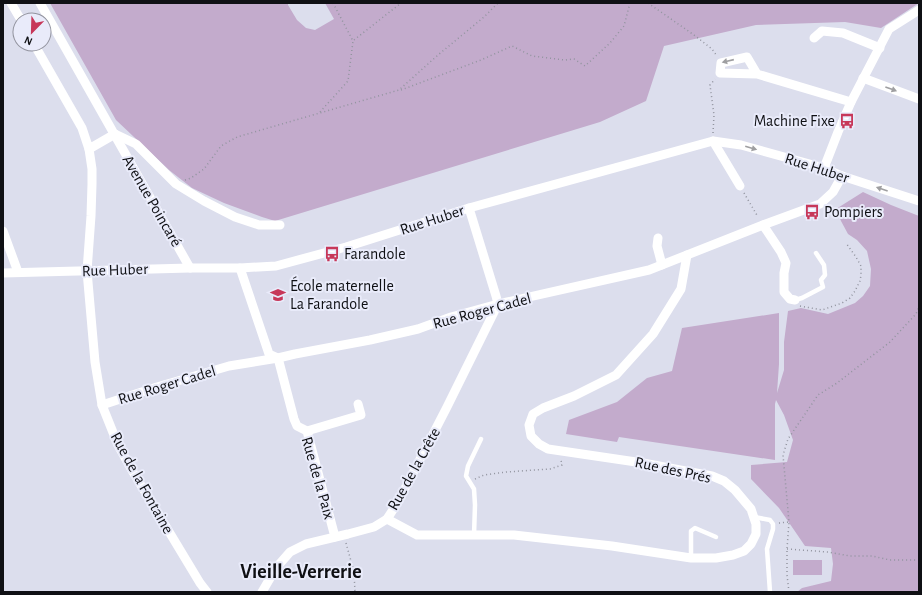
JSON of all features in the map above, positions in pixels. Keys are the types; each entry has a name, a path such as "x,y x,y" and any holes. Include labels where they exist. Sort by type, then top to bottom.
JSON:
{"street":[{"path":"11,3 16,12"},
{"name":"Avenue Poincaré","path":"40,3 190,268"},
{"path":"824,168 838,132 863,78 889,29 919,10"},
{"path":"814,38 822,31 843,33 880,48"},
{"path":"39,52 82,128 89,149 115,134 136,144 176,184 204,201 235,217 259,225 280,225"},
{"path":"757,74 747,57 721,63 720,73 757,74 852,102"},
{"path":"863,78 919,99"},
{"path":"713,141 740,186"},
{"name":"Rue Huber","path":"3,272 240,268 276,266 346,247 469,208 713,141 741,145 824,168 842,176 919,201"},
{"name":"Rue de la Fontaine","path":"89,149 92,169 92,184 87,271 102,405 118,445 132,472 196,577 207,592"},
{"name":"Rue Roger Cadel","path":"102,405 156,386 229,366 370,340 418,329 451,317 498,304 649,270 820,204 833,192 842,176"},
{"path":"469,208 498,304"},
{"path":"763,225 786,263 784,273 784,292 790,299 795,300"},
{"path":"3,230 18,272"},
{"path":"658,238 657,246 662,265"},
{"name":"Rue des Prés","path":"387,519 418,535 514,534 612,546 656,554 691,558 716,558 733,555 744,551 751,544 756,534 754,517 751,509 735,490 724,481 712,476 643,463 548,449 539,444 531,436 529,425 533,414 542,408 574,396 616,375 653,334 681,289 687,255"},
{"name":"Rue de la Paix","path":"240,268 269,354 278,358 294,418 298,426 307,431 339,536"},
{"name":"Rue de la Crête","path":"262,592 276,568 290,552 306,544 374,527 387,519 398,502 498,304"},
{"path":"307,431 361,415 358,404"}],"lane":[{"path":"795,300 823,287 821,280 825,275 824,265 816,254"},
{"path":"474,535 474,489 466,476 468,466 482,439"},
{"path":"754,517 770,520 773,524 767,549 770,592"},
{"path":"691,558 691,531 695,528 716,537"}],"path":[{"path":"320,112 348,81 353,41 333,3"},
{"path":"353,41 401,3"},
{"path":"399,90 484,17 498,3"},
{"path":"176,184 191,178 204,169 221,146 237,137 399,90 481,60 512,46 532,56 565,60 574,59 585,66 610,43 624,26 630,3"},
{"path":"648,3 712,49 721,63"},
{"path":"713,141 714,115 710,85 720,73"},
{"path":"740,186 763,225"},
{"path":"795,300 799,306 822,310 842,303 850,298 860,281 861,266 846,243"},
{"path":"789,592 786,549 789,522 783,455 788,439 818,395 837,383 890,342 916,314 919,307"},
{"path":"470,482 484,475 550,469 562,465 560,451"},
{"path":"773,524 789,522"},
{"path":"339,536 354,572 355,592"},
{"path":"786,549 828,552 850,556 872,556 890,560 919,560"}],"shaded area":[{"path":"50,3 288,3 297,20 306,28 315,30 334,19 325,3 919,3 881,28 845,22 756,25 664,46 646,101 600,122 275,221 224,203 192,188 169,170 116,120"},
{"path":"863,192 919,216 919,592 797,592 802,588 831,581 833,564 831,548 805,546 779,508 751,479 751,465 787,462 793,440 784,415 776,400 775,460 619,437 617,442 566,434 569,420 617,402 647,378 672,371 682,328 779,313 779,364 777,393 784,370 784,342 788,311 801,308 828,314 855,303 863,296 870,286 871,269 867,251 857,240 848,234 836,209"},
{"path":"793,560 822,560 822,575 793,575"}],"place":[{"name":"Machine Fixe","path":"847,121"},
{"name":"Pompiers","path":"812,212"},
{"name":"Farandole","path":"332,254"},
{"name":"École maternelle La Farandole","path":"278,295"}],"district":[{"name":"Vieille-Verrerie","path":"301,572"}]}
